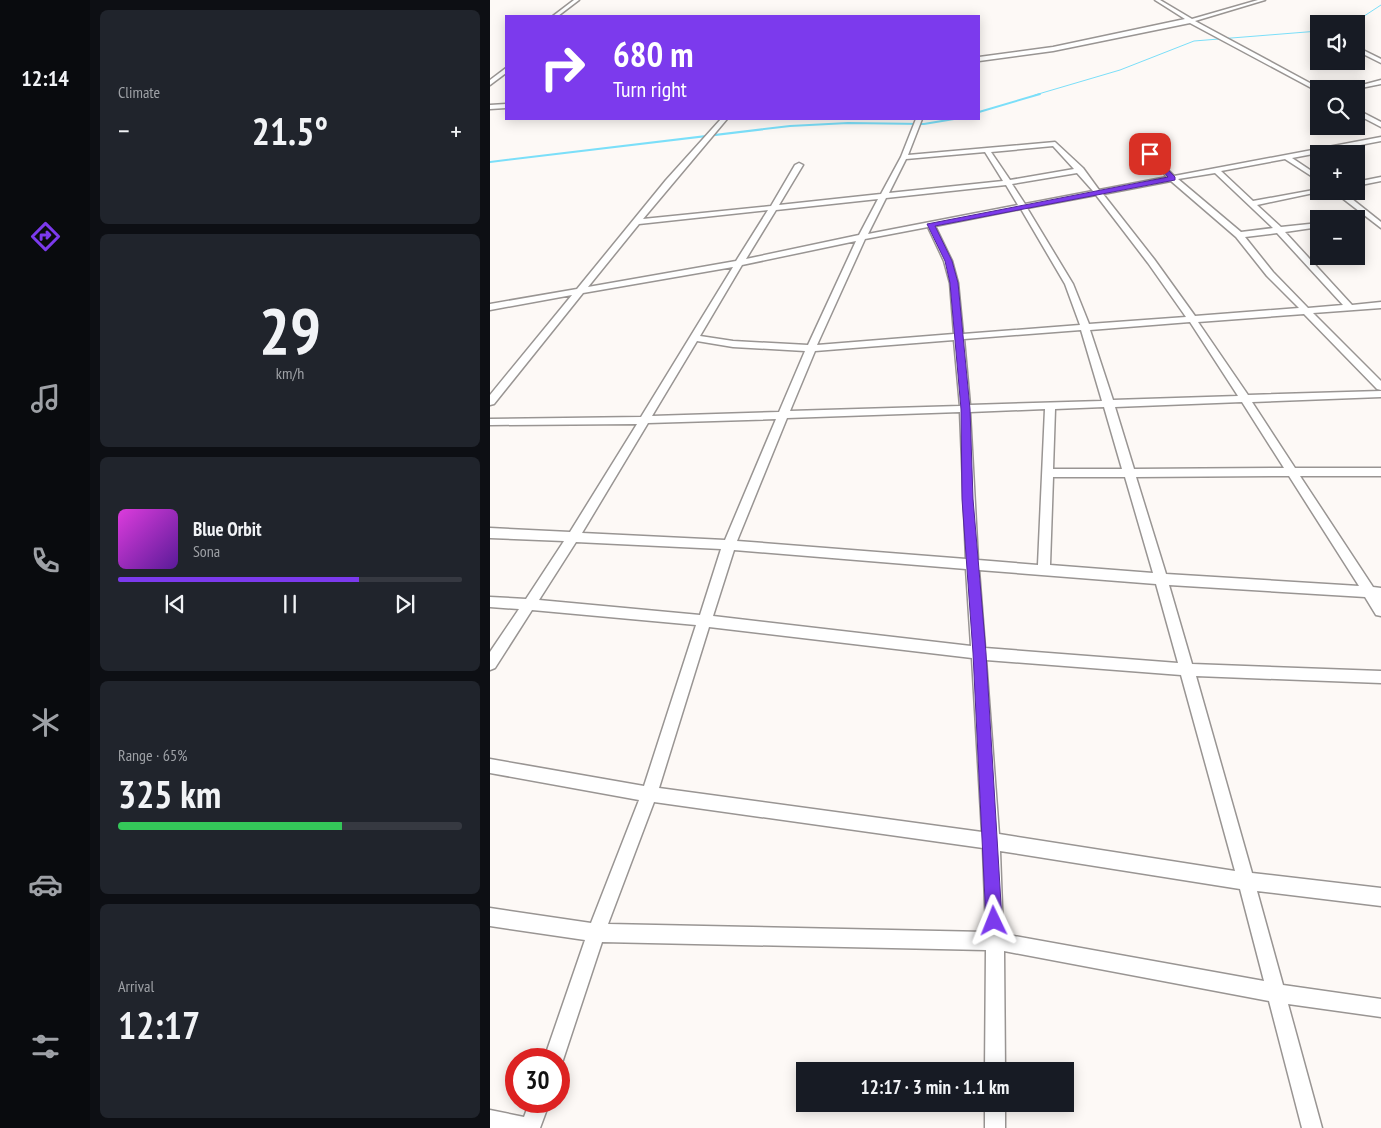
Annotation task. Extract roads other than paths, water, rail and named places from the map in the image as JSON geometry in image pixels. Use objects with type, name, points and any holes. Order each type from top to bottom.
[{"type":"street","points":[[556,15],[578,0]]},
{"type":"street","points":[[1157,0],[1310,85]]},
{"type":"street","points":[[980,59],[1053,49],[1184,21],[1192,21],[1263,0]]},
{"type":"street","points":[[1365,53],[1381,61]]},
{"type":"street","points":[[490,82],[505,71]]},
{"type":"street","points":[[1365,86],[1381,82]]},
{"type":"street","points":[[490,108],[505,106]]},
{"type":"street","points":[[1365,116],[1381,125]]},
{"type":"street","points":[[490,402],[636,222],[723,120]]},
{"type":"street","points":[[558,1048],[596,933],[649,794],[729,545],[811,348],[862,237],[904,157],[919,120]]},
{"type":"street","points":[[490,307],[741,263],[862,237],[1381,139]]},
{"type":"street","points":[[904,157],[1053,143],[1099,192],[1145,251],[1246,400],[1292,473],[1375,593],[1381,611]]},
{"type":"street","points":[[986,150],[1069,284],[1085,327],[1186,671],[1277,993],[1312,1128]]},
{"type":"street","points":[[1150,154],[1172,178],[1239,235],[1270,274],[1381,387]]},
{"type":"street","points":[[1286,157],[1310,173]]},
{"type":"street","points":[[490,664],[572,539],[799,165]]},
{"type":"street","points":[[636,222],[1006,183],[1080,170]]},
{"type":"street","points":[[1216,170],[1279,230],[1350,308]]},
{"type":"street","points":[[1365,182],[1381,179]]},
{"type":"street","points":[[1251,204],[1310,193]]},
{"type":"street","points":[[1348,200],[1381,226]]},
{"type":"street","points":[[1365,219],[1381,216]]},
{"type":"street","points":[[930,224],[948,261],[954,283],[965,409],[968,499],[980,653],[991,842],[995,1062]]},
{"type":"street","points":[[1239,235],[1310,226]]},
{"type":"street","points":[[695,338],[733,344],[811,348],[1381,305]]},
{"type":"street","points":[[490,422],[645,420],[1381,394]]},
{"type":"street","points":[[1044,570],[1050,406]]},
{"type":"street","points":[[1048,473],[1381,472]]},
{"type":"street","points":[[490,533],[572,539],[729,545],[1159,579],[1375,593]]},
{"type":"street","points":[[490,602],[530,604],[705,622],[980,653],[1186,671],[1381,677]]},
{"type":"street","points":[[490,766],[649,794],[991,842],[1245,881],[1381,897]]},
{"type":"street","points":[[490,916],[596,933],[994,941],[1277,993],[1381,1008]]},
{"type":"street","points":[[995,1112],[995,1128]]},
{"type":"street","points":[[530,1128],[536,1113]]},
{"type":"street","points":[[490,1120],[526,1128]]},
{"type":"waterway","points":[[1365,15],[1381,5]]},
{"type":"waterway","points":[[1035,95],[1120,70],[1194,41],[1310,32]]},
{"type":"waterway","points":[[980,112],[1040,94]]},
{"type":"waterway","points":[[490,162],[790,126],[848,123],[924,124],[948,120]]}]
